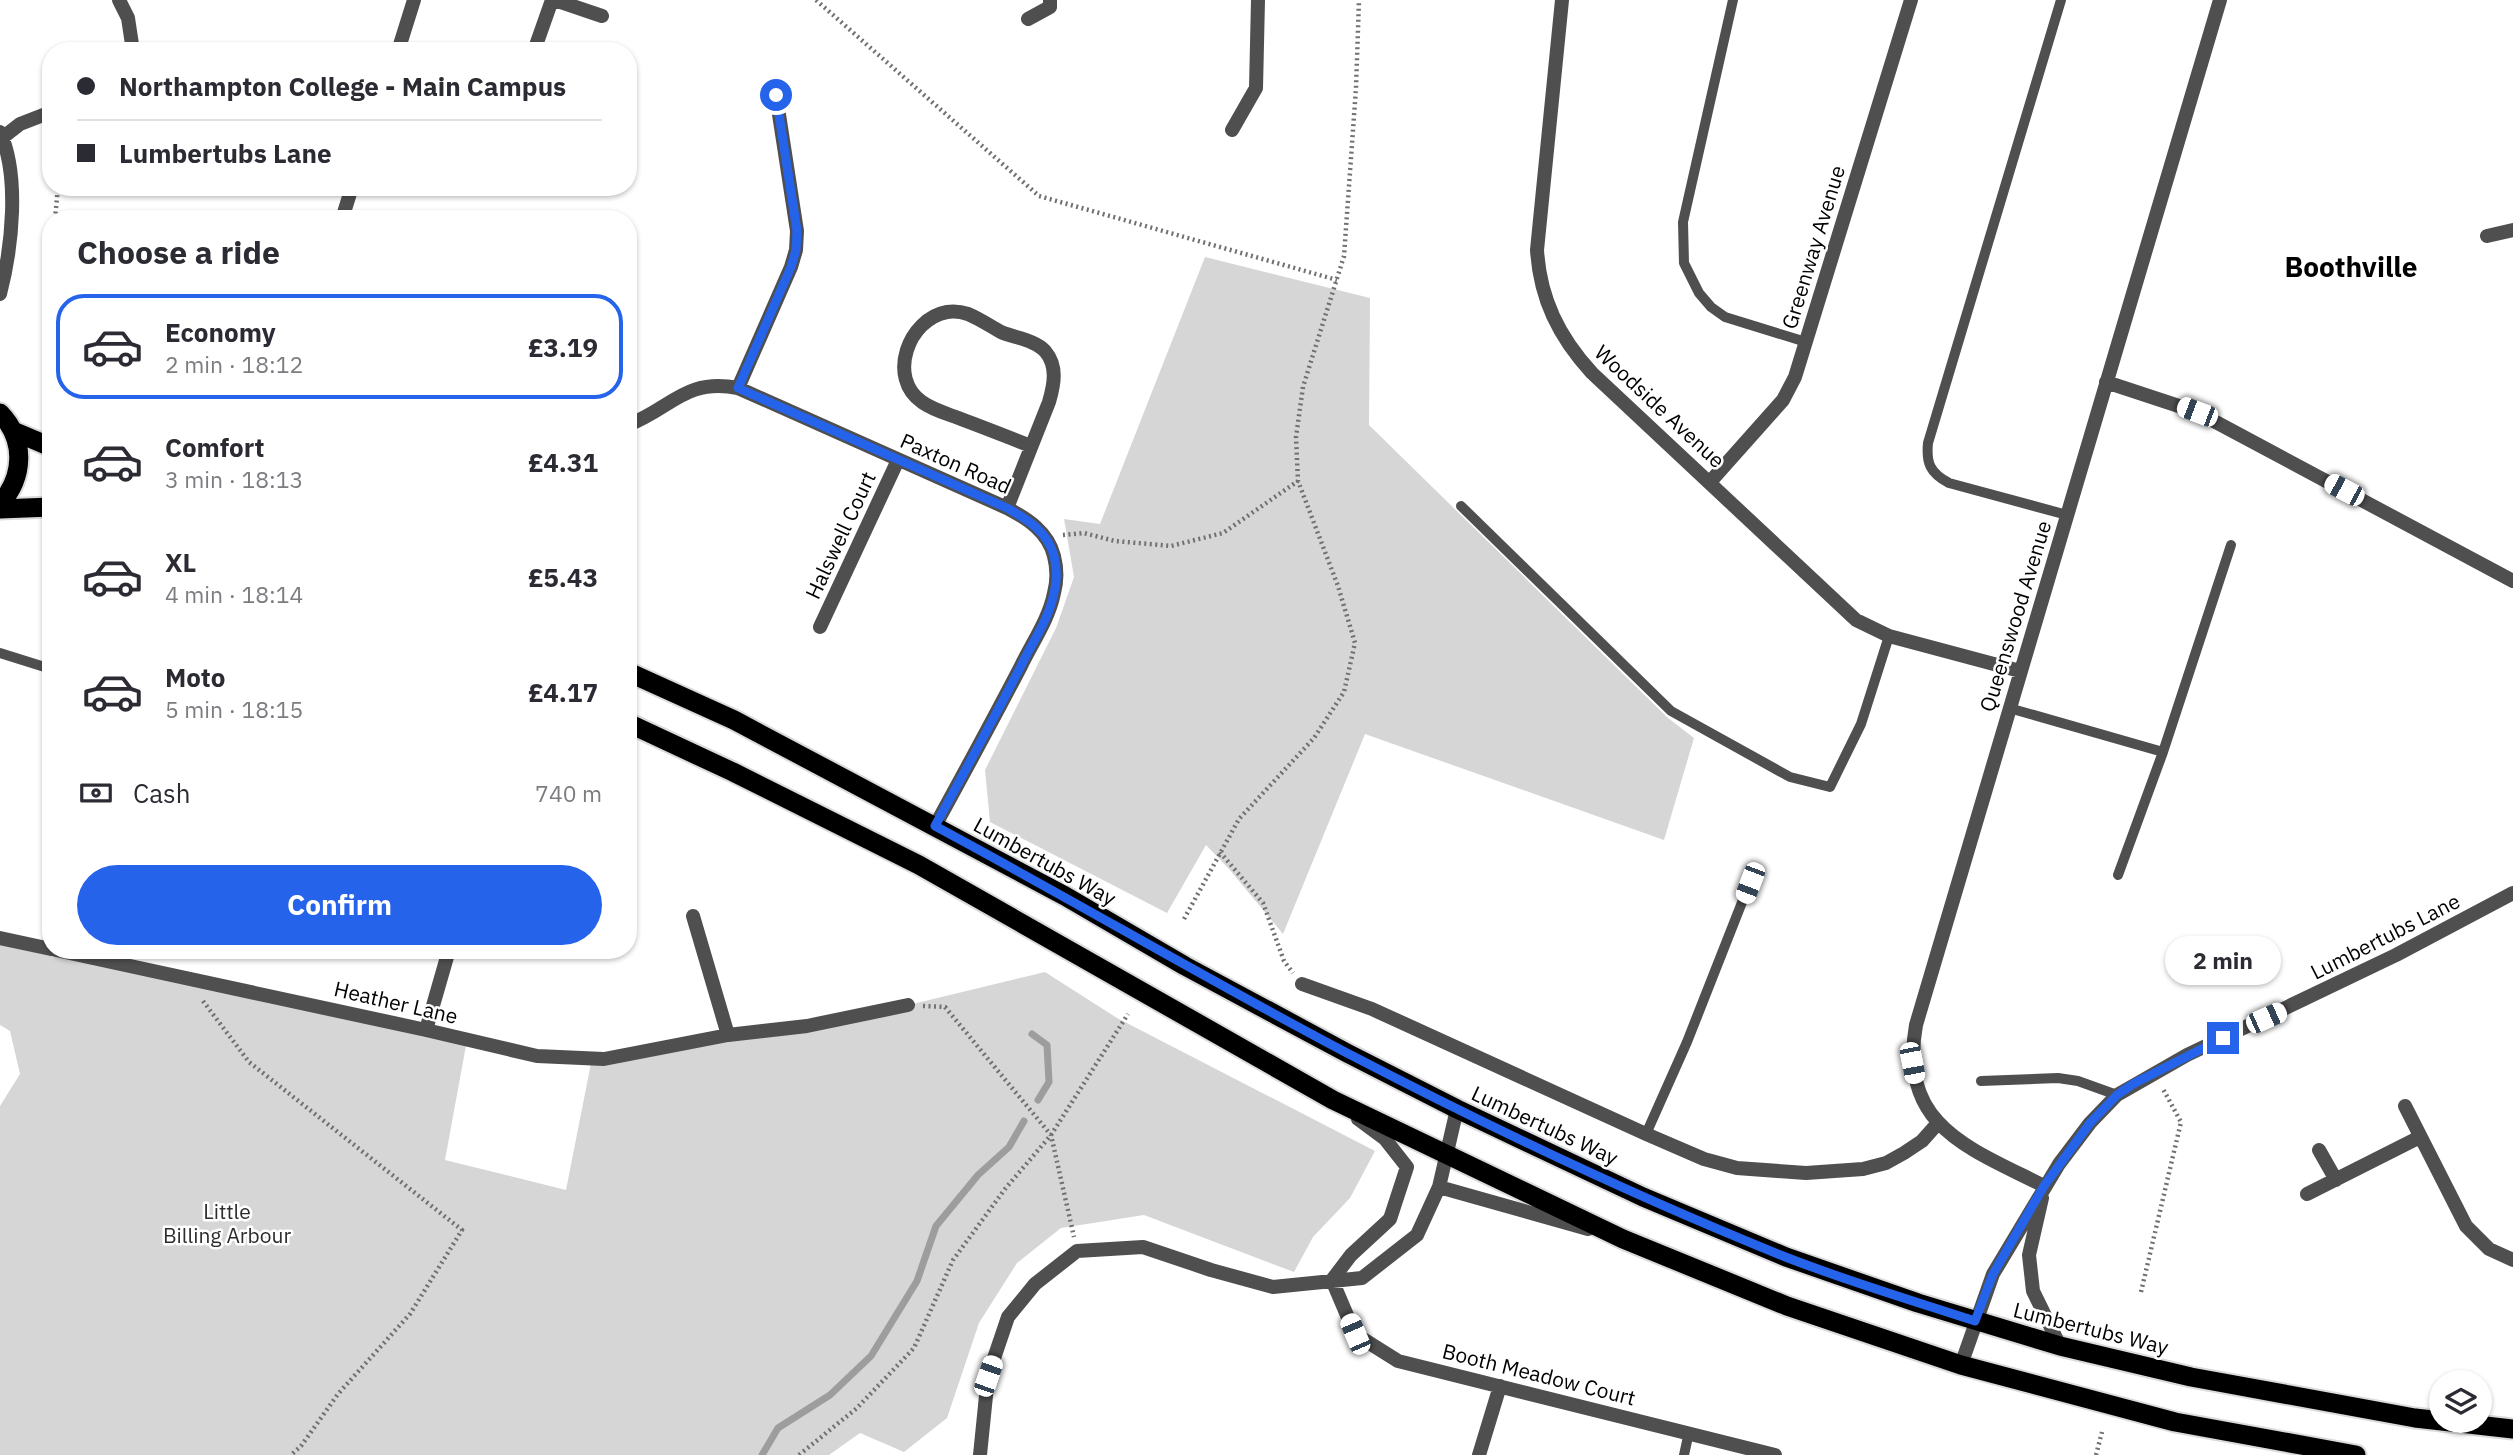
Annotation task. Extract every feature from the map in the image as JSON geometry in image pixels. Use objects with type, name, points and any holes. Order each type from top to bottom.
[{"type":"highway","points":[[0,414],[13,431],[19,451],[18,473],[10,493],[0,506]]},
{"type":"highway","points":[[13,431],[42,443]]},
{"type":"highway","points":[[0,506],[42,507]]},
{"type":"highway","name":"Lumbertubs Way","points":[[637,676],[733,720],[935,826],[1065,896],[1208,979],[1457,1109],[1643,1197],[1774,1252],[1975,1321],[2060,1346],[2191,1377],[2415,1418],[2513,1429]]},
{"type":"highway","points":[[637,727],[919,865],[1333,1100],[1623,1239],[1787,1306],[1961,1365],[2175,1422],[2356,1455]]},
{"type":"street","points":[[401,42],[414,0]]},
{"type":"street","points":[[537,42],[553,0],[603,16]]},
{"type":"street","points":[[1028,19],[1050,7],[1050,0]]},
{"type":"street","points":[[1232,130],[1256,88],[1258,0]]},
{"type":"street","name":"Woodside Avenue","points":[[1562,0],[1537,250],[1542,291],[1555,324],[1578,358],[1841,607],[1863,624],[1889,636],[2020,671]]},
{"type":"street","name":"Greenway Avenue","points":[[1710,482],[1783,400],[1795,377],[1910,0]]},
{"type":"street","name":"Queenswood Avenue","points":[[2044,1186],[1965,1146],[1938,1123],[1922,1100],[1915,1081],[1912,1045],[2020,671],[2220,0]]},
{"type":"street","points":[[126,2],[131,42]]},
{"type":"street","points":[[738,388],[796,250],[797,231],[776,95]]},
{"type":"street","points":[[0,294],[10,236],[11,206],[10,176],[1,135],[42,115]]},
{"type":"street","points":[[2487,236],[2513,230]]},
{"type":"street","points":[[1007,508],[1031,446],[1053,389],[1052,362],[1039,346],[957,311],[935,316],[925,322],[912,341],[903,364],[906,387],[915,397],[938,410],[1031,446]]},
{"type":"street","points":[[2106,382],[2197,412],[2513,581]]},
{"type":"street","name":"Paxton Road","points":[[637,421],[690,390],[720,384],[738,388],[1007,508],[1025,518],[1045,536]]},
{"type":"street","name":"Halswell Court","points":[[820,627],[898,460]]},
{"type":"street","points":[[935,826],[992,722],[1054,594],[1055,557],[1045,536]]},
{"type":"street","name":"Lumbertubs Lane","points":[[1961,1365],[1993,1274],[2044,1186],[2090,1123],[2117,1095],[2154,1072],[2396,955],[2513,893]]},
{"type":"street","points":[[693,916],[728,1035]]},
{"type":"street","name":"Heather Lane","points":[[0,938],[42,948]]},
{"type":"street","name":"Heather Lane","points":[[96,959],[537,1056],[604,1059],[728,1035],[807,1026],[908,1005]]},
{"type":"street","points":[[426,1030],[446,959]]},
{"type":"street","name":"Lumbertubs Way","points":[[1302,984],[1372,1009],[1646,1135],[1704,1159],[1737,1168],[1806,1173],[1863,1169],[1886,1163],[1922,1141],[1938,1123]]},
{"type":"street","points":[[1332,1280],[1351,1255],[1390,1219],[1407,1167],[1385,1139],[1333,1100]]},
{"type":"street","points":[[2405,1106],[2466,1226],[2489,1249],[2513,1260]]},
{"type":"street","points":[[980,1455],[988,1376],[1008,1317],[1035,1284],[1077,1251],[1143,1247],[1273,1287],[1362,1278],[1417,1236],[1439,1187],[1457,1109]]},
{"type":"street","points":[[2307,1194],[2420,1137]]},
{"type":"street","points":[[2319,1150],[2336,1180]]},
{"type":"street","points":[[2044,1186],[2029,1255],[2033,1291],[2060,1346]]},
{"type":"street","points":[[1439,1187],[1623,1239]]},
{"type":"street","name":"Booth Meadow Court","points":[[1332,1280],[1355,1334],[1398,1361],[1775,1455]]},
{"type":"street","points":[[1479,1455],[1500,1386]]},
{"type":"lane","points":[[1734,0],[1683,222],[1684,263],[1699,293],[1711,307],[1725,317],[1806,342]]},
{"type":"lane","points":[[2061,0],[1928,443],[1927,458],[1937,477],[1949,483],[2067,516]]},
{"type":"lane","points":[[1461,506],[1671,711],[1790,777],[1830,787],[1861,724],[1889,636]]},
{"type":"lane","points":[[2118,875],[2163,752],[2231,545]]},
{"type":"lane","points":[[0,653],[42,666]]},
{"type":"lane","points":[[2010,708],[2163,752]]},
{"type":"lane","points":[[1646,1135],[1687,1042],[1750,883]]},
{"type":"lane","points":[[1981,1081],[2058,1078],[2078,1081],[2117,1095]]},
{"type":"lane","points":[[1684,1455],[1689,1432]]},
{"type":"path","points":[[816,0],[1038,197],[1337,280]]},
{"type":"path","points":[[1184,919],[1239,819],[1314,738],[1344,692],[1355,643],[1338,586],[1298,481],[1296,437],[1303,387],[1344,256],[1356,88],[1359,0]]},
{"type":"path","points":[[1045,536],[1084,533],[1115,541],[1171,546],[1223,533],[1298,481]]},
{"type":"path","points":[[1220,852],[1263,903],[1284,961],[1302,984]]},
{"type":"path","points":[[186,978],[248,1062],[462,1230],[410,1314],[338,1394],[301,1446],[291,1455]]},
{"type":"path","points":[[908,1005],[945,1007],[1051,1135],[1077,1251]]},
{"type":"path","points":[[799,1455],[857,1408],[914,1348],[953,1260],[1005,1189],[1051,1135],[1128,1014]]},
{"type":"path","points":[[2141,1292],[2181,1122],[2154,1072]]},
{"type":"path","points":[[2096,1455],[2102,1432]]},
{"type":"green space","points":[[1205,257],[1370,298],[1369,425],[1668,718],[1694,738],[1664,840],[1365,734],[1283,934],[1206,845],[1167,913],[990,822],[985,770],[1056,628],[1074,577],[1064,519],[1100,524]]},
{"type":"green space","name":"Little Billing Arbour","points":[[0,940],[42,949],[42,959],[89,959],[467,1040],[445,1160],[566,1190],[592,1058],[838,1022],[1045,972],[1117,1018],[1375,1151],[1350,1198],[1313,1237],[1294,1272],[1144,1215],[1061,1228],[1017,1263],[979,1323],[947,1418],[904,1452],[860,1433],[829,1455],[0,1455],[0,1106],[20,1074],[10,1031],[0,1025]]},
{"type":"waterway","points":[[1032,1034],[1047,1045],[1049,1082],[1038,1100]]},
{"type":"waterway","points":[[762,1455],[778,1428],[830,1395],[871,1356],[917,1281],[936,1226],[978,1175],[1009,1147],[1024,1121]]},
{"type":"district","name":"Boothville","points":[[2351,266]]},
{"type":"route","points":[[776,95],[797,231],[796,250],[738,388],[1007,508],[1025,518],[1045,536],[1055,557],[1054,594],[1046,615],[935,826],[1324,1041],[1480,1120],[1643,1197],[1786,1257],[1975,1321],[1993,1274],[2044,1186],[2090,1123],[2117,1095],[2133,1084],[2223,1038]]}]
